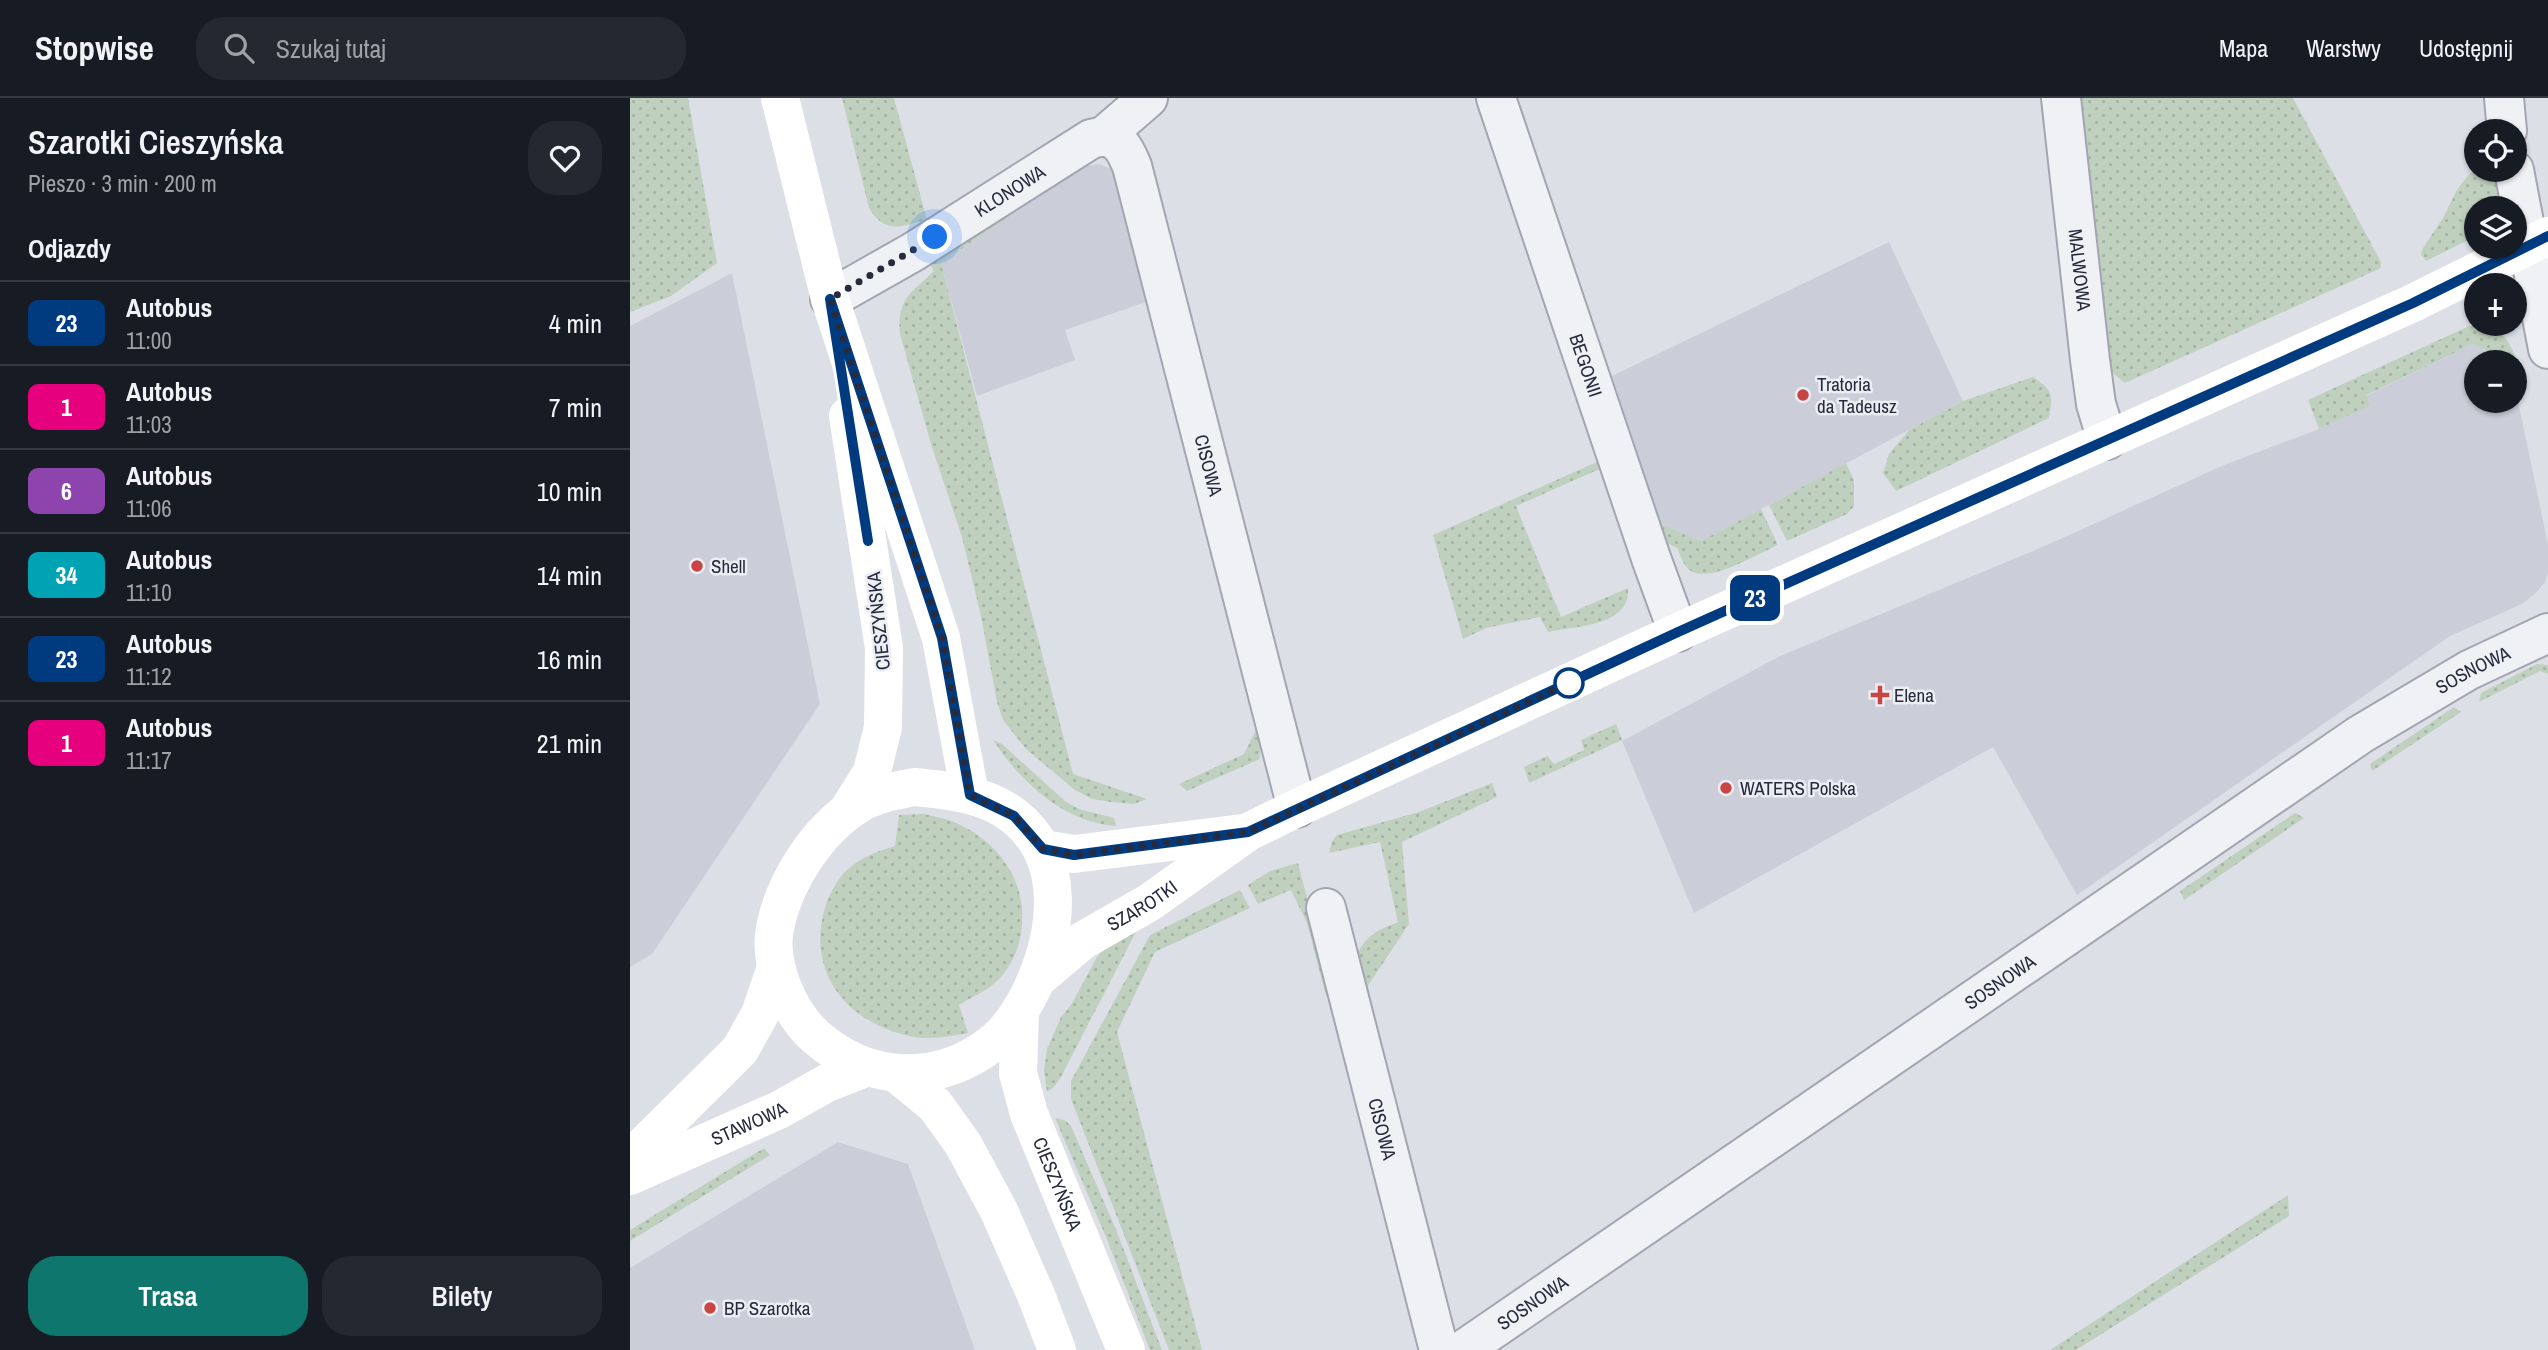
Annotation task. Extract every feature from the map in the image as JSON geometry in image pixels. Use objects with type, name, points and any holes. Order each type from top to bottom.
[{"type":"main road","name":"CIESZYŃSKA","points":[[780,98],[830,299],[942,638],[970,795]]},
{"type":"main road","name":"SZAROTKI","points":[[1028,997],[1082,941],[1150,902],[1248,832],[1678,632],[2413,303],[2538,241]]},
{"type":"main road","name":"CIESZYŃSKA","points":[[830,299],[884,648],[883,727],[872,772],[847,812]]},
{"type":"main road","points":[[1028,997],[1051,937],[1053,915],[1050,871],[1043,849],[1014,816],[970,795],[914,788],[861,803],[847,812],[810,848],[788,888],[774,929],[776,967],[788,1000],[807,1029],[831,1049],[881,1071],[935,1105],[963,1144],[999,1211],[1057,1350]]},
{"type":"main road","name":"SZAROTKI","points":[[1043,849],[1074,855],[1248,832]]},
{"type":"main road","points":[[630,1159],[740,1050],[760,1014],[776,967]]},
{"type":"main road","name":"CIESZYŃSKA","points":[[1028,997],[1018,1073],[1029,1114],[1125,1350]]},
{"type":"main road","name":"STAWOWA","points":[[630,1175],[779,1110],[827,1083],[881,1071],[931,1072],[966,1061],[996,1040],[1028,997]]},
{"type":"street","name":"KLONOWA","points":[[830,299],[913,252],[1091,139],[1104,136],[1147,98]]},
{"type":"street","name":"BEGONII","points":[[1496,98],[1678,632]]},
{"type":"street","name":"MALWOWA","points":[[2061,98],[2090,360],[2096,404],[2107,440]]},
{"type":"street","points":[[2504,98],[2506,119]]},
{"type":"street","name":"CISOWA","points":[[1104,136],[1124,145],[1132,166],[1297,808]]},
{"type":"street","points":[[2518,182],[2538,241],[2548,349]]},
{"type":"street","name":"SOSNOWA","points":[[1463,1350],[2361,734],[2469,670],[2548,633]]},
{"type":"street","name":"CISOWA","points":[[1326,908],[1439,1350]]},
{"type":"shaded area","points":[[1099,164],[1116,171],[1149,301],[1065,330],[1075,360],[977,396],[941,263],[1081,167]]},
{"type":"shaded area","points":[[1889,242],[1963,401],[1701,541],[1661,524],[1612,376]]},
{"type":"shaded area","points":[[732,273],[820,704],[652,954],[630,967],[630,326]]},
{"type":"shaded area","points":[[2473,344],[2485,350],[2464,350],[2464,413],[2520,413],[2548,544],[2548,573],[2536,593],[2522,604],[2450,636],[2077,895],[1993,747],[1694,913],[1622,741],[1780,656],[2047,545],[2224,465],[2319,429],[2369,406],[2365,396]]},
{"type":"shaded area","points":[[838,1142],[908,1164],[975,1350],[630,1350],[630,1268]]},
{"type":"green space","points":[[630,98],[688,98],[717,263],[671,296],[630,312]]},
{"type":"green space","points":[[842,98],[894,98],[927,220],[895,226],[875,217],[869,208]]},
{"type":"green space","points":[[2076,98],[2293,98],[2381,262],[2381,268],[2125,383],[2110,371]]},
{"type":"green space","points":[[2464,181],[2496,182],[2498,194],[2464,196],[2464,242],[2426,261],[2421,254],[2423,248]]},
{"type":"green space","points":[[1005,211],[1010,216],[941,263],[1073,774],[1147,799],[1134,804],[1092,799],[1075,790],[1026,749],[1003,720],[962,537],[931,444],[900,334],[903,305],[912,292],[934,271],[928,260]]},
{"type":"green space","points":[[2464,328],[2464,336],[2503,336],[2512,350],[2485,350],[2473,344],[2366,395],[2370,406],[2319,429],[2308,400]]},
{"type":"green space","points":[[2033,377],[2050,394],[2049,418],[1896,491],[1883,473],[1889,454],[1909,430],[1963,401]]},
{"type":"green space","points":[[1599,461],[1602,468],[1516,506],[1561,617],[1628,588],[1627,601],[1621,610],[1600,622],[1548,632],[1540,617],[1486,628],[1463,639],[1433,535]]},
{"type":"green space","points":[[1846,463],[1854,480],[1854,506],[1847,514],[1787,541],[1769,505]]},
{"type":"green space","points":[[1761,509],[1778,545],[1722,570],[1700,574],[1691,571],[1684,564],[1677,548],[1659,539],[1661,524],[1701,541]]},
{"type":"green space","points":[[2537,664],[2548,665],[2548,674],[2540,671],[2479,702],[2481,693]]},
{"type":"green space","points":[[2454,707],[2461,712],[2372,771],[2370,764]]},
{"type":"green space","points":[[1616,724],[1622,740],[1529,783],[1524,767],[1547,756],[1554,764],[1584,750],[1581,740]]},
{"type":"green space","points":[[1257,728],[1261,738],[1260,759],[1187,791],[1179,784],[1244,754]]},
{"type":"green space","points":[[993,740],[1002,744],[1066,802],[1079,809],[1114,818],[1116,826],[1078,817],[1045,797],[1017,771]]},
{"type":"green space","points":[[1492,783],[1497,797],[1402,842],[1409,924],[1365,990],[1356,956],[1373,934],[1398,922],[1380,842],[1329,853],[1332,841],[1337,835],[1419,812]]},
{"type":"green space","points":[[2295,813],[2304,818],[2184,900],[2180,891]]},
{"type":"green space","points":[[924,814],[952,821],[970,830],[996,851],[1013,877],[1022,907],[1020,939],[1009,966],[991,986],[959,1005],[968,1033],[929,1038],[913,1037],[884,1028],[849,1005],[836,990],[827,973],[821,954],[820,933],[828,900],[843,874],[864,858],[895,846],[899,815]]},
{"type":"green space","points":[[1298,863],[1332,994],[1326,996],[1307,923],[1291,890],[1258,904],[1248,885],[1270,871]]},
{"type":"green space","points":[[1240,890],[1250,908],[1155,952],[1117,1032],[1202,1350],[1169,1350],[1071,1099],[1071,1081],[1150,935]]},
{"type":"green space","points":[[1140,924],[1061,1077],[1047,1092],[1044,1070],[1047,1049],[1061,1017],[1071,1005],[1097,957],[1111,941]]},
{"type":"green space","points":[[1055,1118],[1065,1120],[1071,1126],[1117,1232],[1162,1350],[1150,1350],[1106,1237]]},
{"type":"green space","points":[[764,1148],[770,1155],[630,1241],[630,1230]]},
{"type":"green space","points":[[2288,1195],[2289,1216],[2076,1350],[2050,1350]]},
{"type":"bus line","name":"23","points":[[868,541],[830,299],[942,638],[970,795],[1014,816],[1043,849],[1074,855],[1248,832],[1678,632],[2413,303],[2548,236]]},
{"type":"place","name":"Tratoria da Tadeusz","points":[[1803,395]]},
{"type":"place","name":"Shell","points":[[697,566]]},
{"type":"place","name":"Elena","points":[[1880,695]]},
{"type":"place","name":"WATERS Polska","points":[[1726,788]]},
{"type":"place","name":"BP Szarotka","points":[[710,1308]]},
{"type":"route","points":[[935,237],[830,299],[942,638],[970,795],[1014,816],[1043,849],[1074,855],[1248,832],[1569,683]]}]
